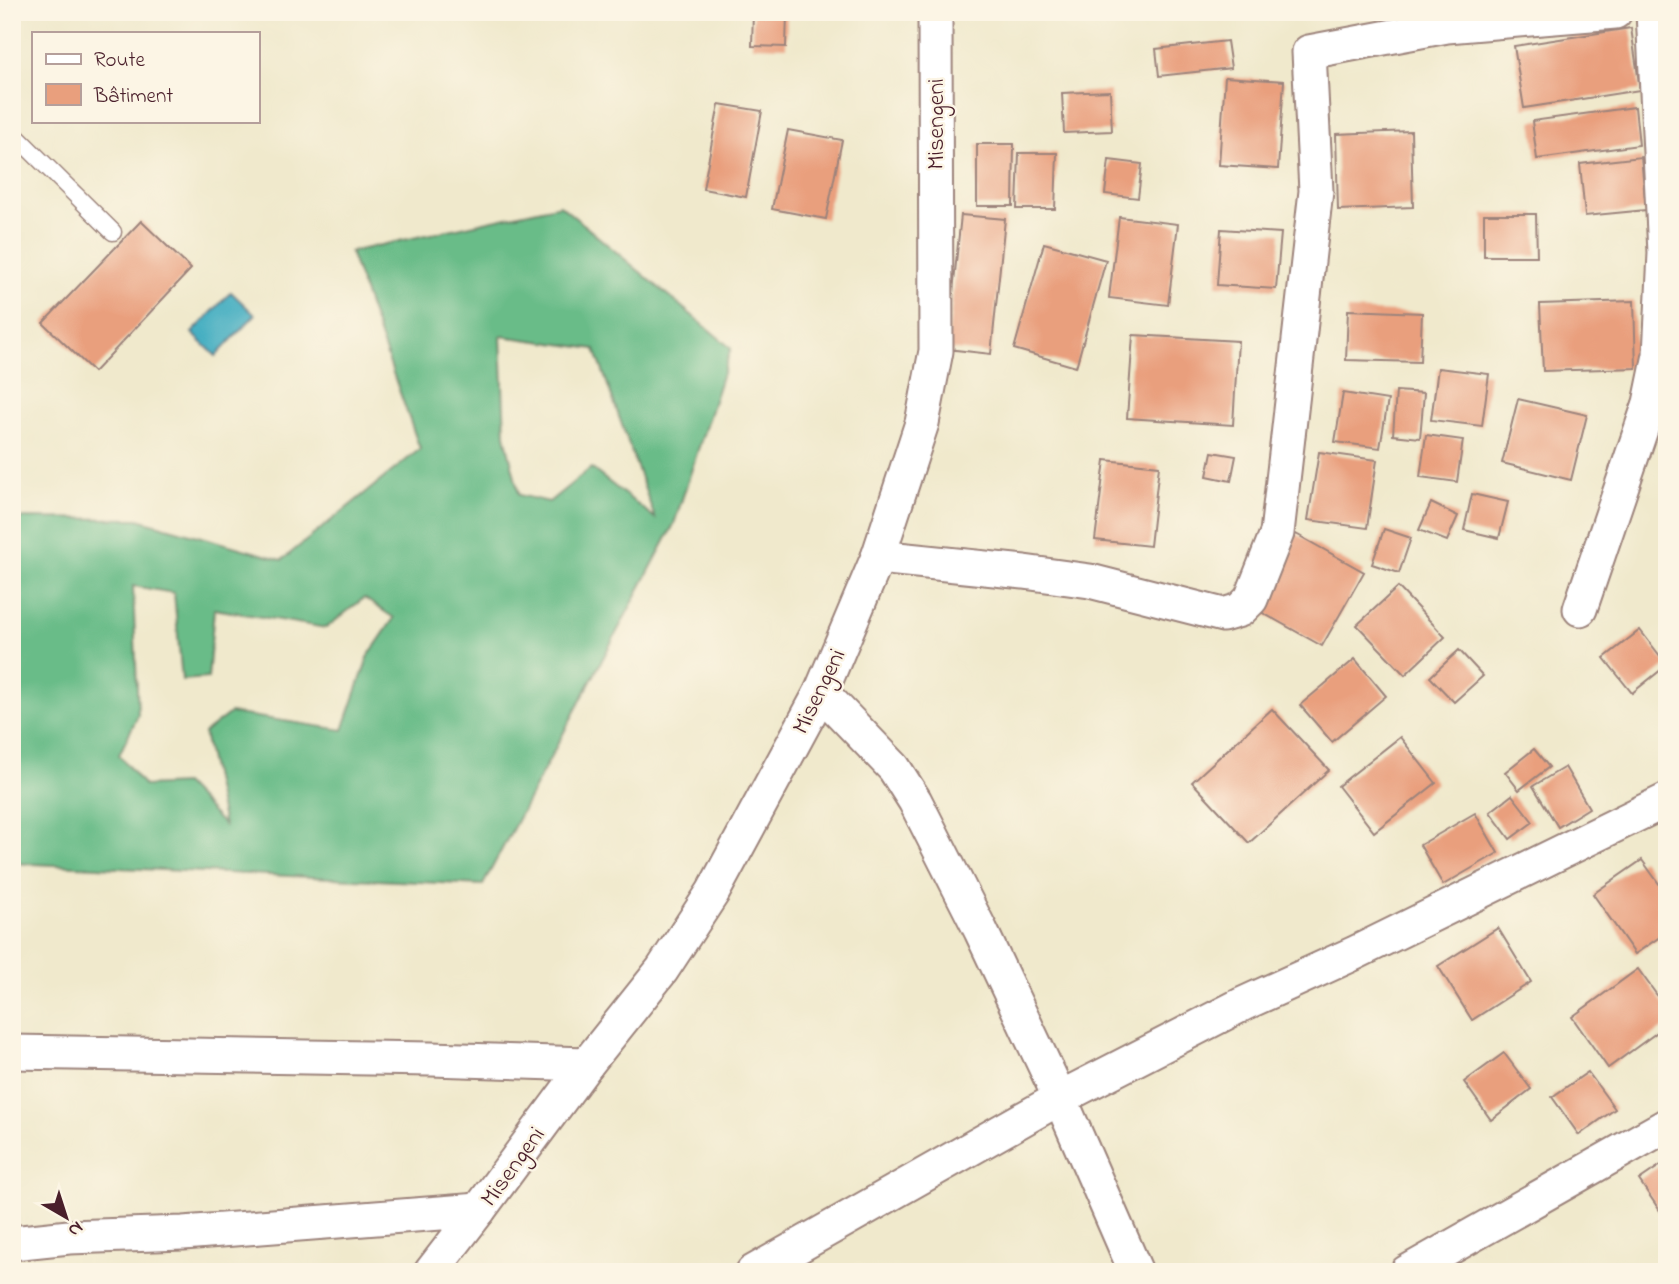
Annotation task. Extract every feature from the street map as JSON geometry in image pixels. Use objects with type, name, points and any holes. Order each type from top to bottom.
[{"type":"street","name":"Misengeni","points":[[431,1272],[587,1064],[662,970],[713,892],[821,692],[878,556],[922,423],[936,352],[935,12]]},
{"type":"street","points":[[878,556],[1090,581],[1223,615],[1240,610],[1251,599],[1277,533],[1316,191],[1309,52],[1387,26],[1446,19],[1615,12]]},
{"type":"street","points":[[1580,609],[1650,403],[1660,355],[1665,253],[1653,12]]},
{"type":"street","points":[[821,692],[894,768],[915,801],[981,931],[1060,1098],[1136,1272]]},
{"type":"street","points":[[753,1272],[1060,1098],[1244,1004],[1355,953],[1667,800]]},
{"type":"street","points":[[12,1052],[587,1064]]},
{"type":"street","points":[[1407,1272],[1667,1125]]},
{"type":"street","points":[[12,1243],[479,1210]]},
{"type":"lane","points":[[12,132],[113,232]]},
{"type":"green space","points":[[560,205],[731,348],[674,524],[483,885],[12,863],[12,518],[138,519],[282,560],[420,449],[350,252]],"holes":[[[501,336],[595,349],[655,518],[591,468],[549,502],[519,495],[505,435]],[[133,586],[174,593],[182,680],[208,678],[214,609],[326,628],[364,598],[394,618],[369,655],[343,730],[230,713],[204,733],[224,825],[184,784],[144,786],[119,755],[138,715]]]},
{"type":"water","points":[[231,292],[255,315],[216,356],[192,333]]},
{"type":"building","points":[[753,12],[787,12],[786,47],[752,46]]},
{"type":"building","points":[[1631,28],[1640,90],[1524,108],[1514,46]]},
{"type":"building","points":[[1227,41],[1231,68],[1159,76],[1156,49]]},
{"type":"building","points":[[1225,77],[1284,81],[1278,169],[1219,165]]},
{"type":"building","points":[[1110,91],[1112,131],[1064,133],[1062,93]]},
{"type":"building","points":[[719,104],[762,111],[746,197],[703,189]]},
{"type":"building","points":[[1635,107],[1639,145],[1537,159],[1532,121]]},
{"type":"building","points":[[788,130],[842,140],[826,219],[772,209]]},
{"type":"building","points":[[1411,131],[1413,207],[1338,210],[1336,134]]},
{"type":"building","points":[[977,144],[1014,144],[1013,206],[977,206]]},
{"type":"building","points":[[1019,153],[1057,153],[1055,209],[1017,209]]},
{"type":"building","points":[[1641,157],[1646,210],[1585,216],[1580,164]]},
{"type":"building","points":[[1109,160],[1142,164],[1138,198],[1105,194]]},
{"type":"building","points":[[1484,214],[1536,214],[1537,256],[1484,256]]},
{"type":"building","points":[[961,215],[1005,219],[991,354],[947,349]]},
{"type":"building","points":[[1119,217],[1178,224],[1168,305],[1109,298]]},
{"type":"building","points":[[141,221],[191,269],[94,372],[43,323]]},
{"type":"building","points":[[1221,229],[1281,233],[1276,289],[1217,285]]},
{"type":"building","points":[[1044,243],[1106,260],[1076,367],[1014,349]]},
{"type":"building","points":[[1634,301],[1636,368],[1543,371],[1540,304]]},
{"type":"building","points":[[1348,310],[1422,313],[1420,362],[1346,360]]},
{"type":"building","points":[[1133,335],[1238,341],[1233,425],[1127,418]]},
{"type":"building","points":[[1438,368],[1489,374],[1482,426],[1431,420]]},
{"type":"building","points":[[1396,391],[1424,393],[1420,438],[1393,435]]},
{"type":"building","points":[[1343,393],[1388,400],[1380,448],[1335,442]]},
{"type":"building","points":[[1518,399],[1587,415],[1571,480],[1502,463]]},
{"type":"building","points":[[1426,435],[1463,440],[1457,482],[1420,477]]},
{"type":"building","points":[[1212,452],[1236,456],[1231,481],[1207,476]]},
{"type":"building","points":[[1319,452],[1377,460],[1367,528],[1308,520]]},
{"type":"building","points":[[1105,460],[1159,466],[1150,546],[1095,540]]},
{"type":"building","points":[[1472,494],[1508,502],[1499,538],[1464,530]]},
{"type":"building","points":[[1431,503],[1458,516],[1447,541],[1419,530]]},
{"type":"building","points":[[1384,529],[1411,538],[1399,573],[1372,564]]},
{"type":"building","points":[[1296,534],[1364,572],[1322,646],[1254,608]]},
{"type":"building","points":[[1398,587],[1445,637],[1405,675],[1357,625]]},
{"type":"building","points":[[1640,630],[1667,665],[1632,693],[1604,658]]},
{"type":"building","points":[[1459,650],[1483,676],[1454,702],[1430,677]]},
{"type":"building","points":[[1355,659],[1386,696],[1332,742],[1300,705]]},
{"type":"building","points":[[1272,709],[1329,770],[1249,843],[1192,782]]},
{"type":"building","points":[[1400,737],[1436,783],[1374,832],[1338,786]]},
{"type":"building","points":[[1534,749],[1549,767],[1519,790],[1505,772]]},
{"type":"building","points":[[1565,767],[1589,808],[1558,827],[1533,786]]},
{"type":"building","points":[[1512,795],[1533,822],[1510,839],[1490,812]]},
{"type":"building","points":[[1475,813],[1498,853],[1443,885],[1420,845]]},
{"type":"building","points":[[1642,860],[1667,895],[1667,932],[1635,954],[1593,894]]},
{"type":"building","points":[[1498,928],[1531,982],[1472,1020],[1438,966]]},
{"type":"building","points":[[1638,969],[1667,1009],[1667,1025],[1608,1068],[1572,1017]]},
{"type":"building","points":[[1504,1053],[1531,1089],[1491,1120],[1464,1082]]},
{"type":"building","points":[[1588,1072],[1615,1109],[1579,1135],[1552,1097]]},
{"type":"building","points":[[1667,1161],[1667,1221],[1639,1180]]}]
